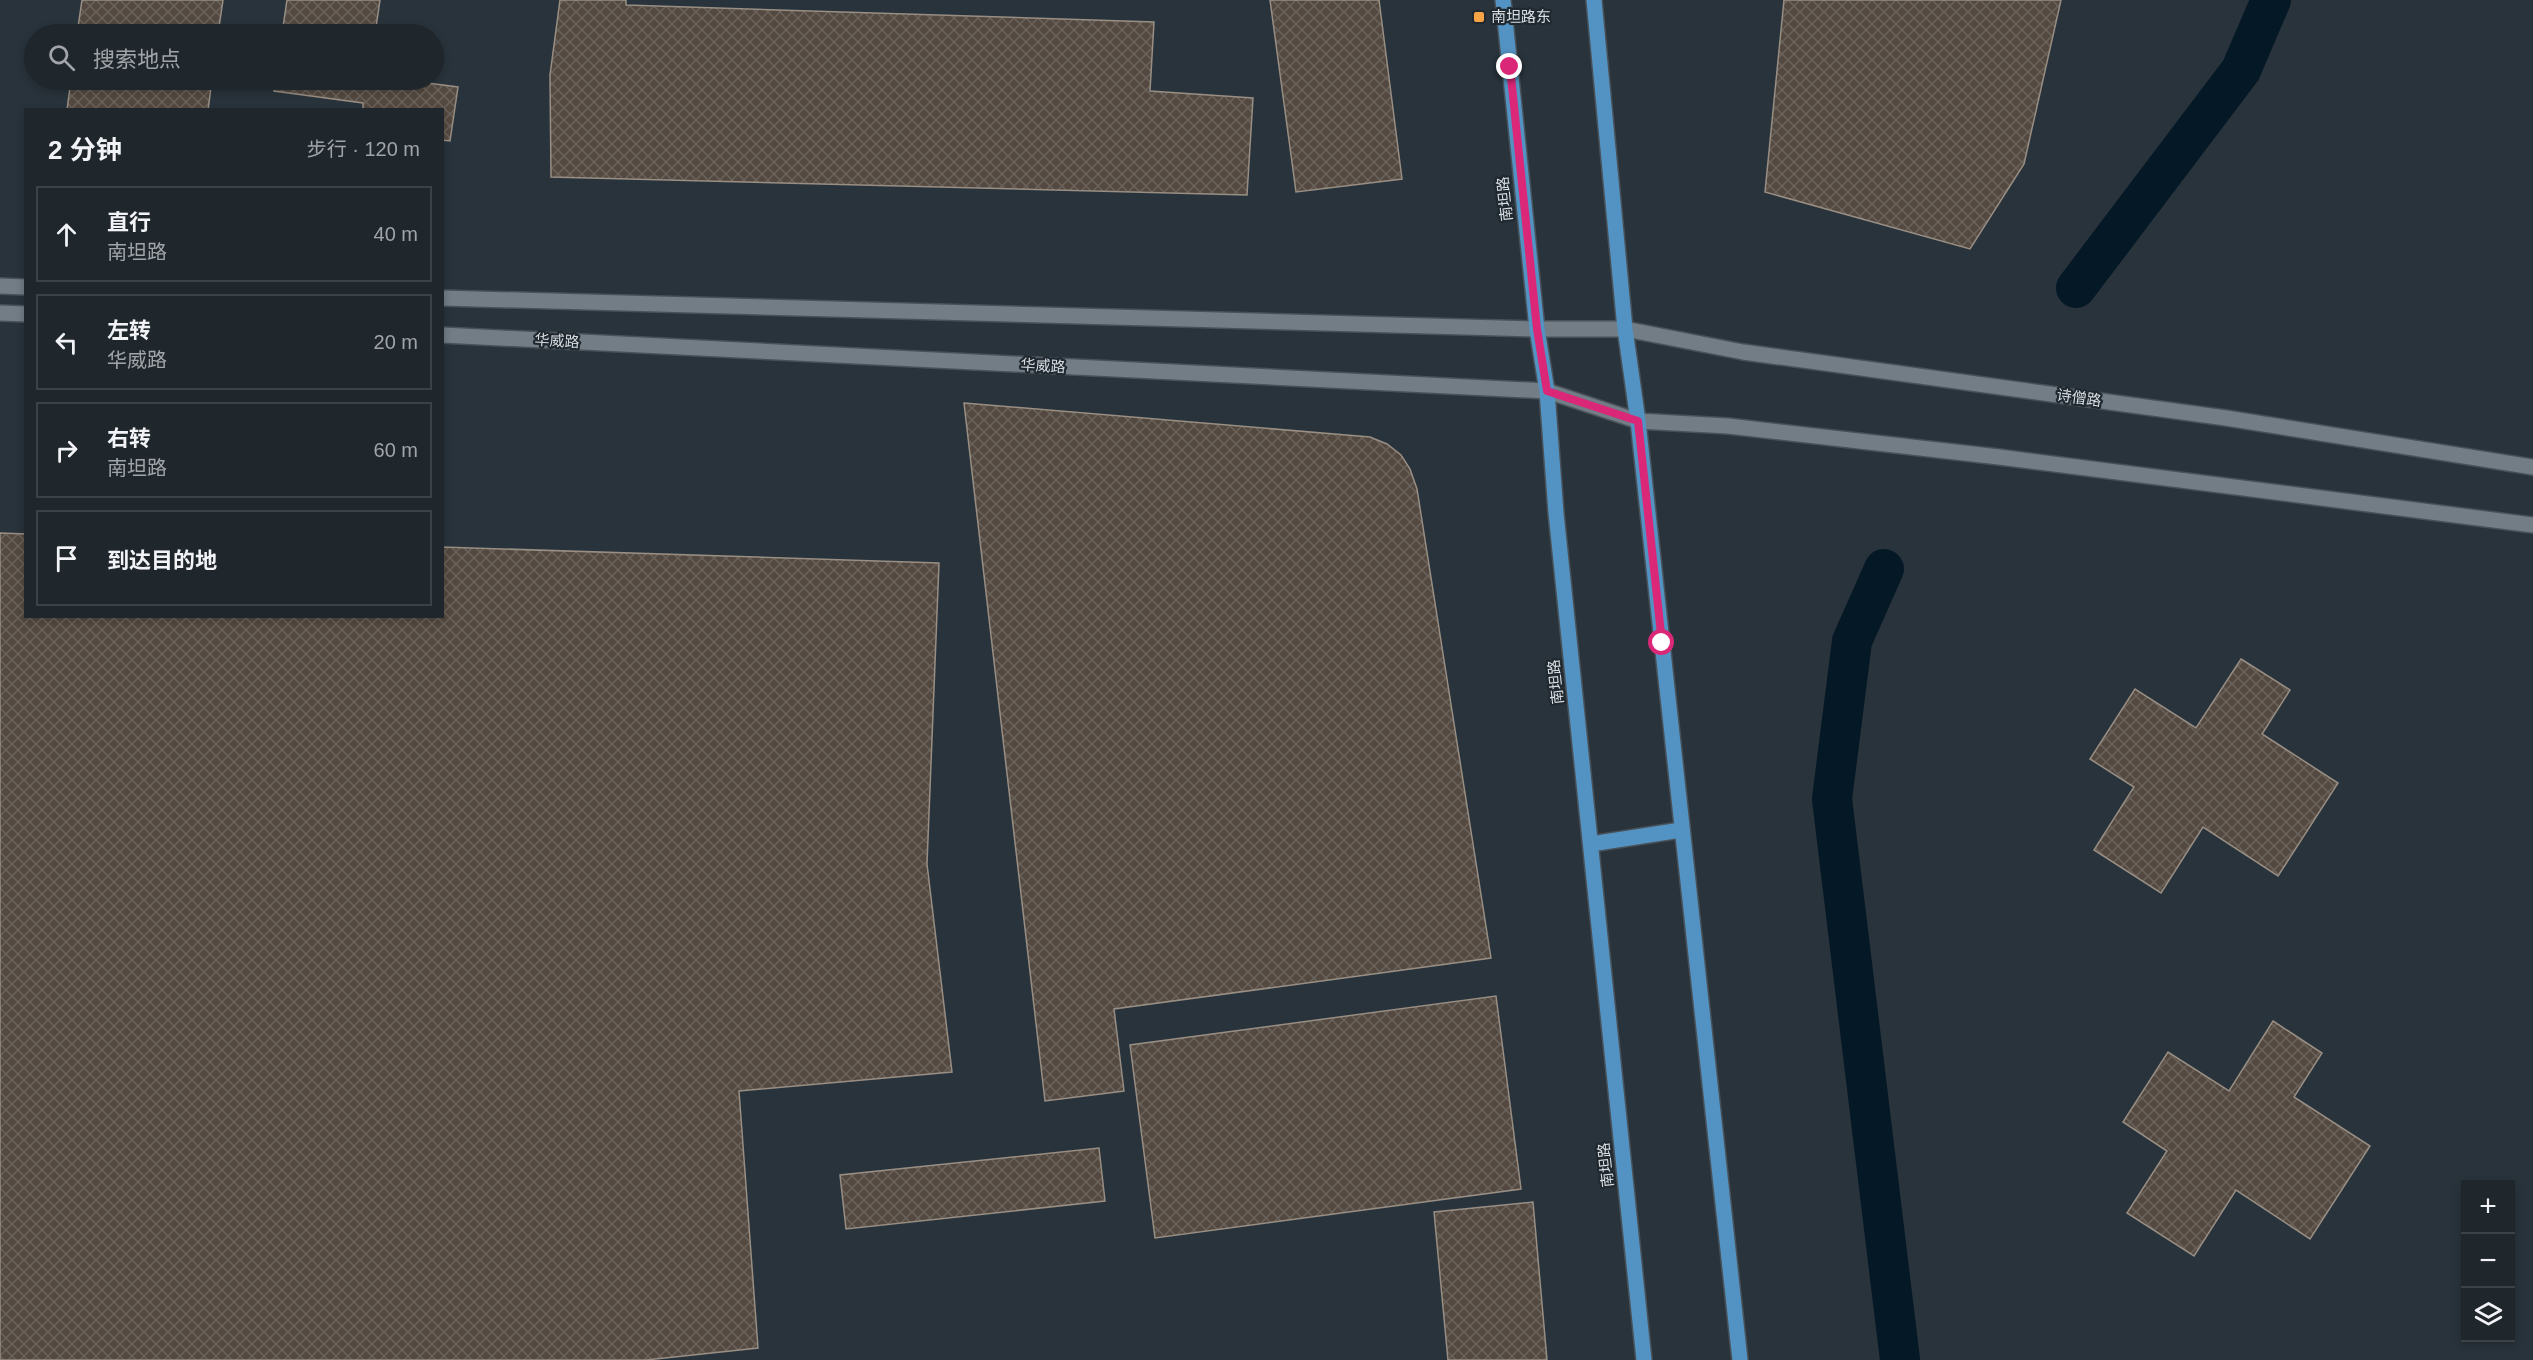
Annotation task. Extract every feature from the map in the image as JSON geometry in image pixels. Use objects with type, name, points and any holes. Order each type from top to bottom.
[{"type":"main road","name":"南坦路","points":[[1503,0],[1537,329],[1547,391],[1556,513],[1644,1360]]},
{"type":"main road","points":[[1594,0],[1625,329],[1638,421],[1740,1360]]},
{"type":"main road","points":[[1591,844],[1681,830]]},
{"type":"street","points":[[0,286],[24,287]]},
{"type":"street","name":"诗僧路","points":[[444,298],[1537,329],[1625,329],[1743,352],[2226,418],[2533,467]]},
{"type":"street","points":[[0,313],[24,314]]},
{"type":"street","name":"华威路","points":[[444,335],[1547,391],[1638,421]]},
{"type":"street","points":[[1638,421],[1728,426],[1999,457],[2533,525]]},
{"type":"building","points":[[82,0],[223,0],[219,24],[78,24]]},
{"type":"building","points":[[287,0],[380,0],[376,24],[283,24]]},
{"type":"building","points":[[560,0],[626,0],[626,5],[1154,22],[1150,91],[1253,98],[1247,195],[551,177],[550,75]]},
{"type":"building","points":[[1270,0],[1379,0],[1402,179],[1296,192]]},
{"type":"building","points":[[1784,0],[2061,0],[2024,164],[1970,249],[1765,192]]},
{"type":"building","points":[[444,85],[458,87],[450,141],[444,140],[444,108],[363,108],[363,103],[274,91],[444,90]]},
{"type":"building","points":[[70,90],[211,90],[208,108],[67,108]]},
{"type":"building","points":[[964,403],[1370,437],[1387,444],[1401,455],[1410,469],[1417,489],[1491,958],[1114,1009],[1124,1091],[1045,1101]]},
{"type":"building","points":[[0,533],[24,534],[24,618],[444,618],[444,547],[939,563],[927,864],[952,1072],[739,1091],[758,1348],[646,1360],[0,1360]]},
{"type":"building","points":[[2241,659],[2290,690],[2262,734],[2338,783],[2278,876],[2203,827],[2161,893],[2094,850],[2134,787],[2090,759],[2135,689],[2196,728]]},
{"type":"building","points":[[1496,996],[1521,1189],[1155,1238],[1130,1045]]},
{"type":"building","points":[[2273,1021],[2322,1053],[2294,1097],[2370,1146],[2310,1239],[2236,1190],[2194,1256],[2127,1213],[2167,1151],[2123,1122],[2168,1052],[2229,1091]]},
{"type":"building","points":[[1099,1148],[1105,1201],[846,1229],[840,1175]]},
{"type":"building","points":[[1533,1202],[1547,1360],[1448,1360],[1434,1212]]},
{"type":"waterway","points":[[2076,288],[2241,70],[2271,0]]},
{"type":"waterway","points":[[1884,569],[1852,641],[1832,799],[1900,1360]]},
{"type":"place","name":"南坦路东","points":[[1479,17]]},
{"type":"route","points":[[1510,67],[1537,329],[1547,391],[1638,421],[1662,643]]}]
